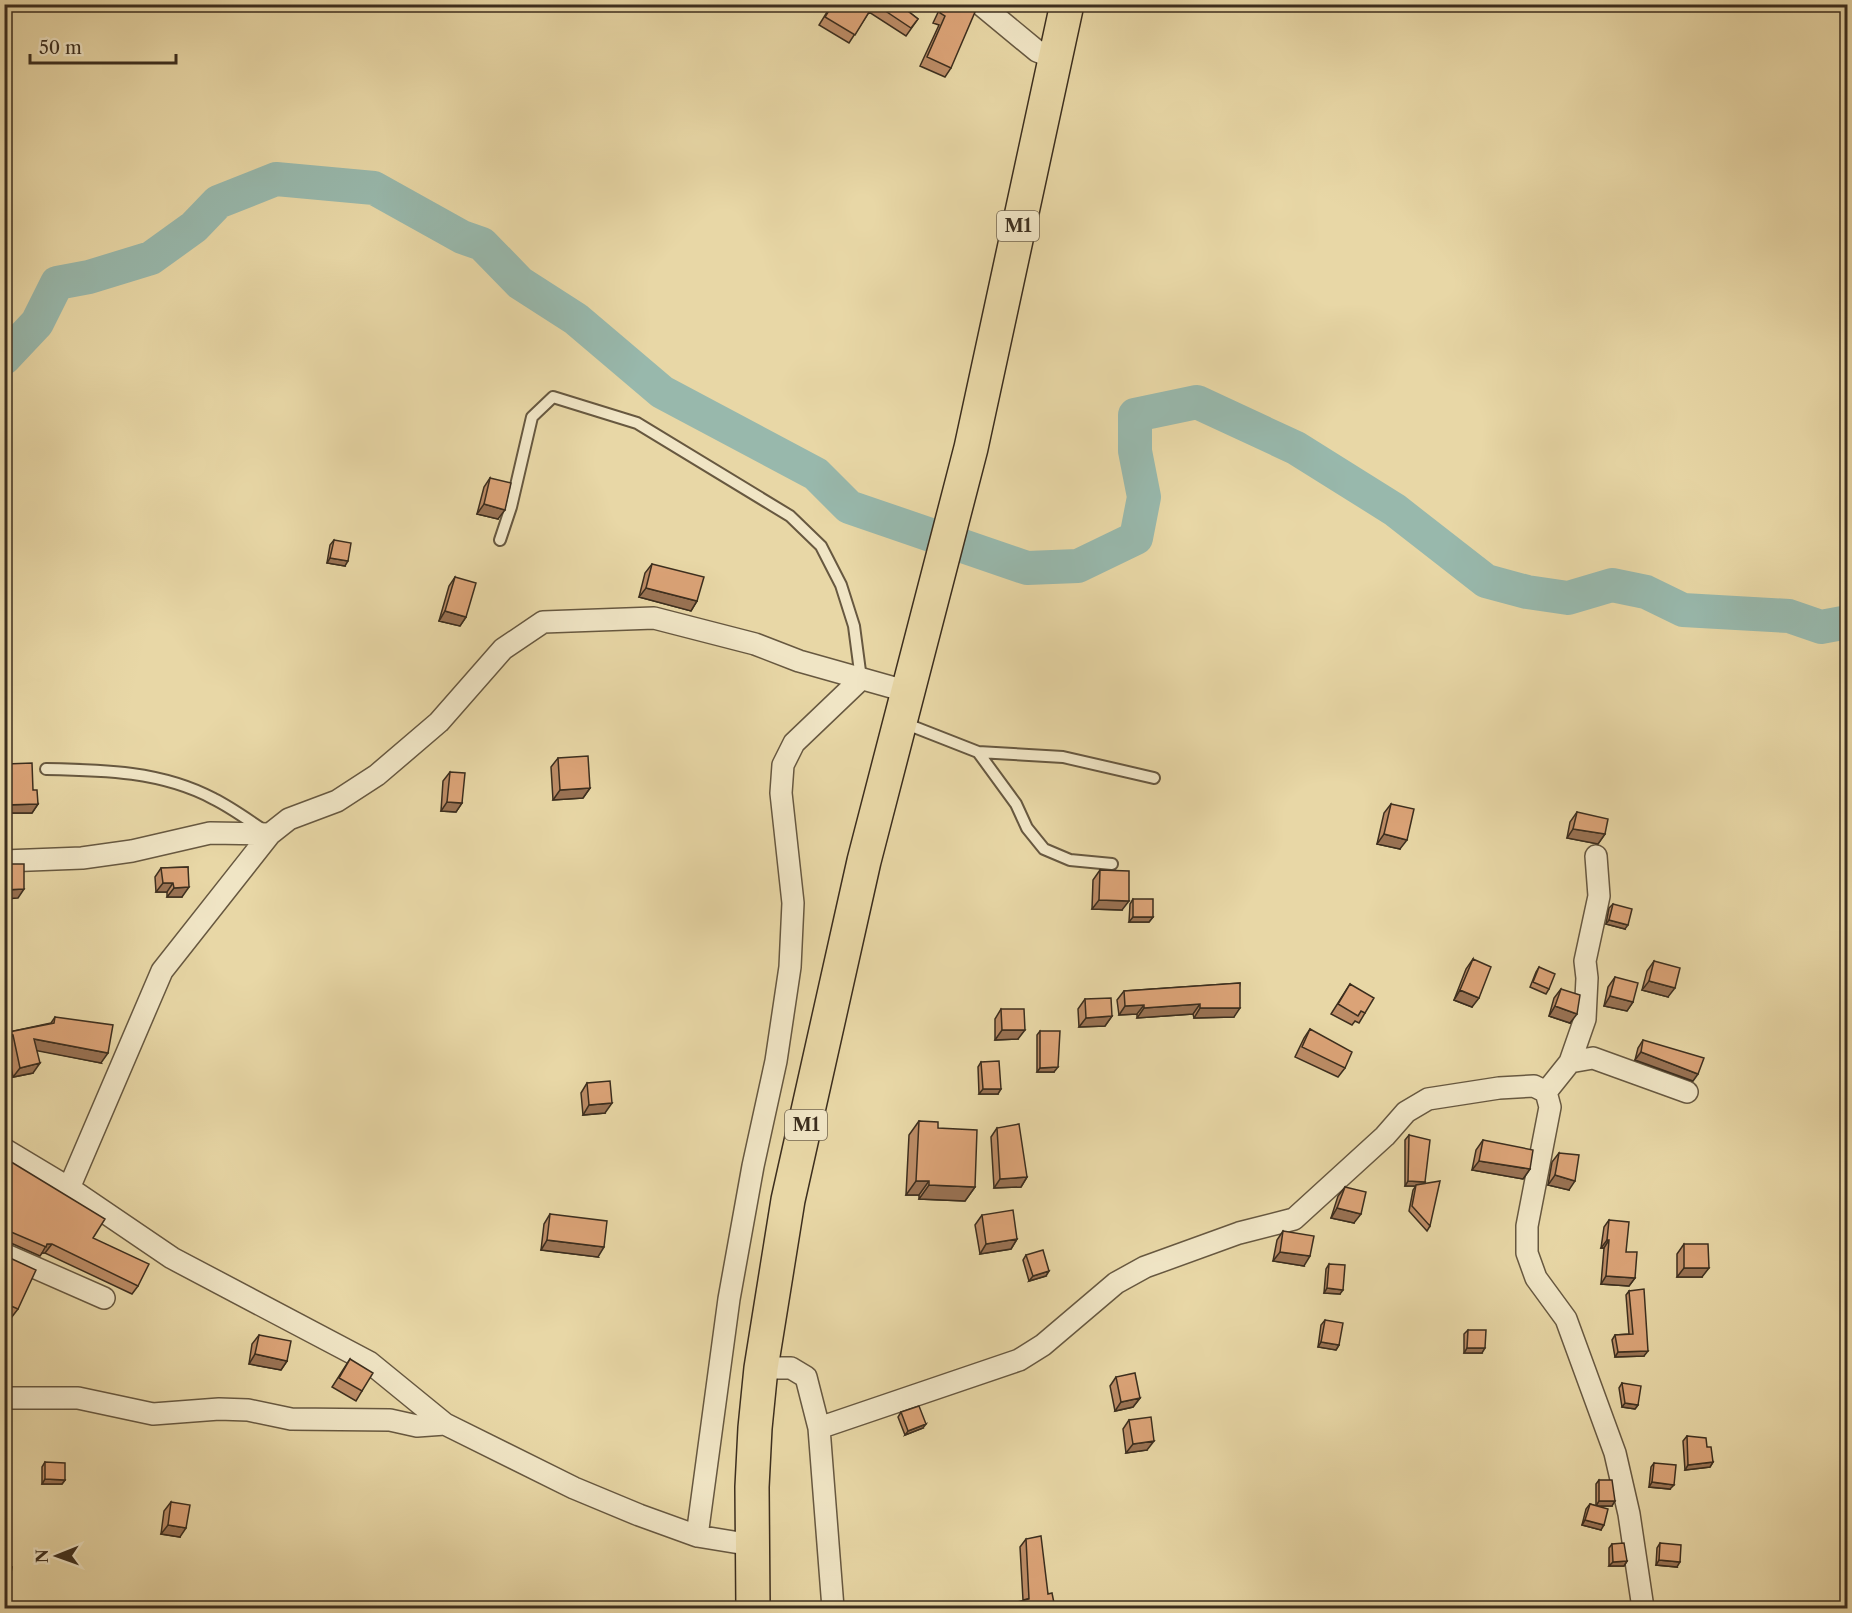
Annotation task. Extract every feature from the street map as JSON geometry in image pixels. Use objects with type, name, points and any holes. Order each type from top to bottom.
[{"type":"highway","name":"M1","points":[[753,1608],[753,1452],[761,1368],[788,1200],[864,861],[970,448],[1067,4]]},
{"type":"street","points":[[980,4],[1037,51],[1054,58]]},
{"type":"street","points":[[69,1188],[162,971],[270,834],[289,819],[337,801],[377,775],[439,722],[503,649],[543,622],[654,618],[755,644],[799,661],[861,680],[905,707]]},
{"type":"street","points":[[697,1536],[729,1299],[753,1166],[776,1061],[790,967],[793,903],[781,793],[783,765],[794,743],[861,680]]},
{"type":"street","points":[[4,861],[82,858],[132,851],[210,833],[270,834]]},
{"type":"street","points":[[1546,1092],[1570,1062],[1584,1019],[1587,978],[1585,961],[1599,896],[1596,856]]},
{"type":"street","points":[[1570,1062],[1593,1058],[1687,1092]]},
{"type":"street","points":[[819,1428],[1019,1360],[1043,1345],[1116,1283],[1145,1267],[1239,1233],[1294,1219],[1385,1136],[1406,1112],[1428,1099],[1499,1088],[1534,1086],[1546,1092],[1550,1107],[1527,1226],[1527,1253],[1536,1278],[1566,1319],[1615,1454],[1629,1514],[1643,1608]]},
{"type":"street","points":[[4,1149],[69,1188],[172,1258],[266,1310],[369,1362],[446,1424],[574,1488],[697,1536],[753,1545]]},
{"type":"street","points":[[4,1254],[104,1298]]},
{"type":"street","points":[[761,1368],[791,1368],[806,1377],[819,1428],[833,1608]]},
{"type":"street","points":[[4,1398],[78,1398],[153,1414],[238,1410],[291,1419],[390,1420],[417,1426],[446,1424]]},
{"type":"lane","points":[[500,540],[511,507],[532,417],[553,397],[637,423],[790,516],[821,546],[842,585],[854,626],[861,680]]},
{"type":"lane","points":[[905,707],[978,752],[1016,804],[1027,828],[1044,849],[1070,860],[1112,864]]},
{"type":"lane","points":[[978,752],[1063,757],[1154,778]]},
{"type":"lane","points":[[46,769],[116,770],[176,783],[213,798],[270,834]]},
{"type":"building","points":[[833,4],[874,4],[855,35],[825,17]]},
{"type":"building","points":[[875,4],[907,4],[904,8],[918,19],[911,28]]},
{"type":"building","points":[[943,4],[959,4],[975,12],[951,68],[927,57],[945,16],[940,13]]},
{"type":"building","points":[[490,478],[511,483],[505,510],[484,504]]},
{"type":"building","points":[[334,540],[351,543],[348,561],[330,558]]},
{"type":"building","points":[[652,564],[704,577],[697,601],[646,588]]},
{"type":"building","points":[[455,577],[476,583],[466,617],[445,611]]},
{"type":"building","points":[[588,756],[590,788],[560,790],[558,758]]},
{"type":"building","points":[[32,763],[33,790],[37,790],[38,804],[4,805],[6,764]]},
{"type":"building","points":[[450,772],[465,773],[462,803],[447,802]]},
{"type":"building","points":[[1391,804],[1414,809],[1407,840],[1384,834]]},
{"type":"building","points":[[1577,812],[1608,819],[1605,834],[1573,829]]},
{"type":"building","points":[[4,862],[24,864],[24,889],[4,890]]},
{"type":"building","points":[[188,867],[189,887],[174,888],[173,883],[163,883],[161,868]]},
{"type":"building","points":[[1100,870],[1129,871],[1129,901],[1099,900]]},
{"type":"building","points":[[1133,899],[1153,899],[1153,917],[1133,917]]},
{"type":"building","points":[[1613,904],[1632,909],[1628,925],[1609,920]]},
{"type":"building","points":[[1473,959],[1491,967],[1479,998],[1460,990]]},
{"type":"building","points":[[1654,961],[1680,968],[1675,988],[1649,981]]},
{"type":"building","points":[[1539,967],[1555,974],[1549,989],[1533,982]]},
{"type":"building","points":[[1615,977],[1638,983],[1633,1002],[1610,996]]},
{"type":"building","points":[[1240,983],[1240,1008],[1200,1008],[1200,1004],[1144,1008],[1144,1005],[1125,1006],[1124,991]]},
{"type":"building","points":[[1350,984],[1374,998],[1365,1013],[1361,1011],[1358,1016],[1338,1004]]},
{"type":"building","points":[[1561,989],[1580,995],[1577,1014],[1555,1006]]},
{"type":"building","points":[[1111,998],[1112,1016],[1086,1018],[1085,999]]},
{"type":"building","points":[[1001,1009],[1024,1009],[1025,1030],[1002,1030]]},
{"type":"building","points":[[55,1017],[113,1025],[108,1053],[34,1039],[40,1063],[20,1068],[13,1035],[4,1033],[54,1023]]},
{"type":"building","points":[[1310,1029],[1352,1052],[1345,1068],[1302,1047]]},
{"type":"building","points":[[1040,1031],[1060,1031],[1058,1067],[1040,1068]]},
{"type":"building","points":[[1643,1040],[1704,1058],[1698,1074],[1641,1052]]},
{"type":"building","points":[[999,1061],[1001,1089],[983,1089],[981,1062]]},
{"type":"building","points":[[610,1081],[612,1103],[589,1105],[587,1083]]},
{"type":"building","points":[[919,1121],[938,1122],[938,1128],[977,1130],[975,1187],[929,1185],[929,1181],[916,1181]]},
{"type":"building","points":[[1019,1124],[1027,1177],[1000,1179],[997,1128]]},
{"type":"building","points":[[1409,1135],[1430,1140],[1425,1182],[1408,1181]]},
{"type":"building","points":[[1483,1140],[1533,1150],[1530,1169],[1479,1161]]},
{"type":"building","points":[[1559,1153],[1579,1155],[1575,1181],[1555,1175]]},
{"type":"building","points":[[8,1160],[105,1219],[93,1238],[149,1264],[138,1286],[52,1244],[47,1244],[46,1247],[4,1229],[4,1166]]},
{"type":"building","points":[[1440,1181],[1430,1226],[1412,1206],[1416,1185]]},
{"type":"building","points":[[1345,1187],[1366,1192],[1361,1214],[1337,1208]]},
{"type":"building","points":[[1013,1210],[1017,1239],[986,1244],[982,1215]]},
{"type":"building","points":[[550,1214],[607,1221],[604,1247],[547,1240]]},
{"type":"building","points":[[1609,1220],[1629,1222],[1626,1252],[1637,1252],[1635,1278],[1606,1276]]},
{"type":"building","points":[[1283,1231],[1314,1236],[1310,1256],[1280,1252]]},
{"type":"building","points":[[1684,1244],[1708,1244],[1709,1268],[1684,1268]]},
{"type":"building","points":[[1043,1250],[1049,1271],[1033,1276],[1026,1255]]},
{"type":"building","points":[[10,1258],[36,1270],[18,1309],[4,1303],[4,1271]]},
{"type":"building","points":[[1329,1264],[1345,1265],[1343,1290],[1327,1288]]},
{"type":"building","points":[[1644,1289],[1648,1351],[1618,1352],[1615,1335],[1633,1334],[1629,1291]]},
{"type":"building","points":[[1325,1320],[1343,1323],[1339,1345],[1321,1342]]},
{"type":"building","points":[[1468,1330],[1486,1330],[1485,1348],[1467,1348]]},
{"type":"building","points":[[259,1335],[291,1341],[287,1361],[255,1354]]},
{"type":"building","points":[[350,1359],[373,1373],[362,1391],[339,1378]]},
{"type":"building","points":[[1135,1373],[1140,1398],[1121,1402],[1116,1377]]},
{"type":"building","points":[[1622,1383],[1641,1386],[1638,1405],[1625,1403]]},
{"type":"building","points":[[919,1406],[926,1424],[908,1431],[901,1412]]},
{"type":"building","points":[[1151,1417],[1154,1441],[1133,1444],[1129,1420]]},
{"type":"building","points":[[1687,1436],[1706,1438],[1707,1447],[1711,1447],[1713,1462],[1688,1465]]},
{"type":"building","points":[[45,1462],[65,1463],[65,1480],[45,1479]]},
{"type":"building","points":[[1654,1463],[1676,1465],[1674,1485],[1652,1482]]},
{"type":"building","points":[[1599,1480],[1612,1480],[1615,1501],[1599,1501]]},
{"type":"building","points":[[171,1502],[190,1505],[186,1528],[168,1525]]},
{"type":"building","points":[[1590,1504],[1608,1509],[1604,1525],[1585,1520]]},
{"type":"building","points":[[1041,1536],[1048,1594],[1052,1593],[1055,1608],[992,1608],[1029,1599],[1026,1539]]},
{"type":"building","points":[[1624,1543],[1627,1561],[1613,1562],[1612,1544]]},
{"type":"building","points":[[1660,1543],[1681,1545],[1680,1562],[1659,1560]]},
{"type":"building","points":[[4,1566],[12,1567],[9,1585],[4,1585]]},
{"type":"waterway","points":[[4,358],[37,323],[57,283],[89,277],[151,258],[194,227],[218,202],[276,179],[374,188],[462,237],[482,244],[520,283],[576,319],[662,392],[816,474],[849,507],[1027,568],[1078,566],[1136,538],[1144,497],[1135,451],[1135,415],[1197,402],[1296,448],[1395,510],[1486,581],[1527,592],[1568,598],[1612,585],[1646,592],[1683,610],[1789,616],[1821,627],[1848,622]]}]
